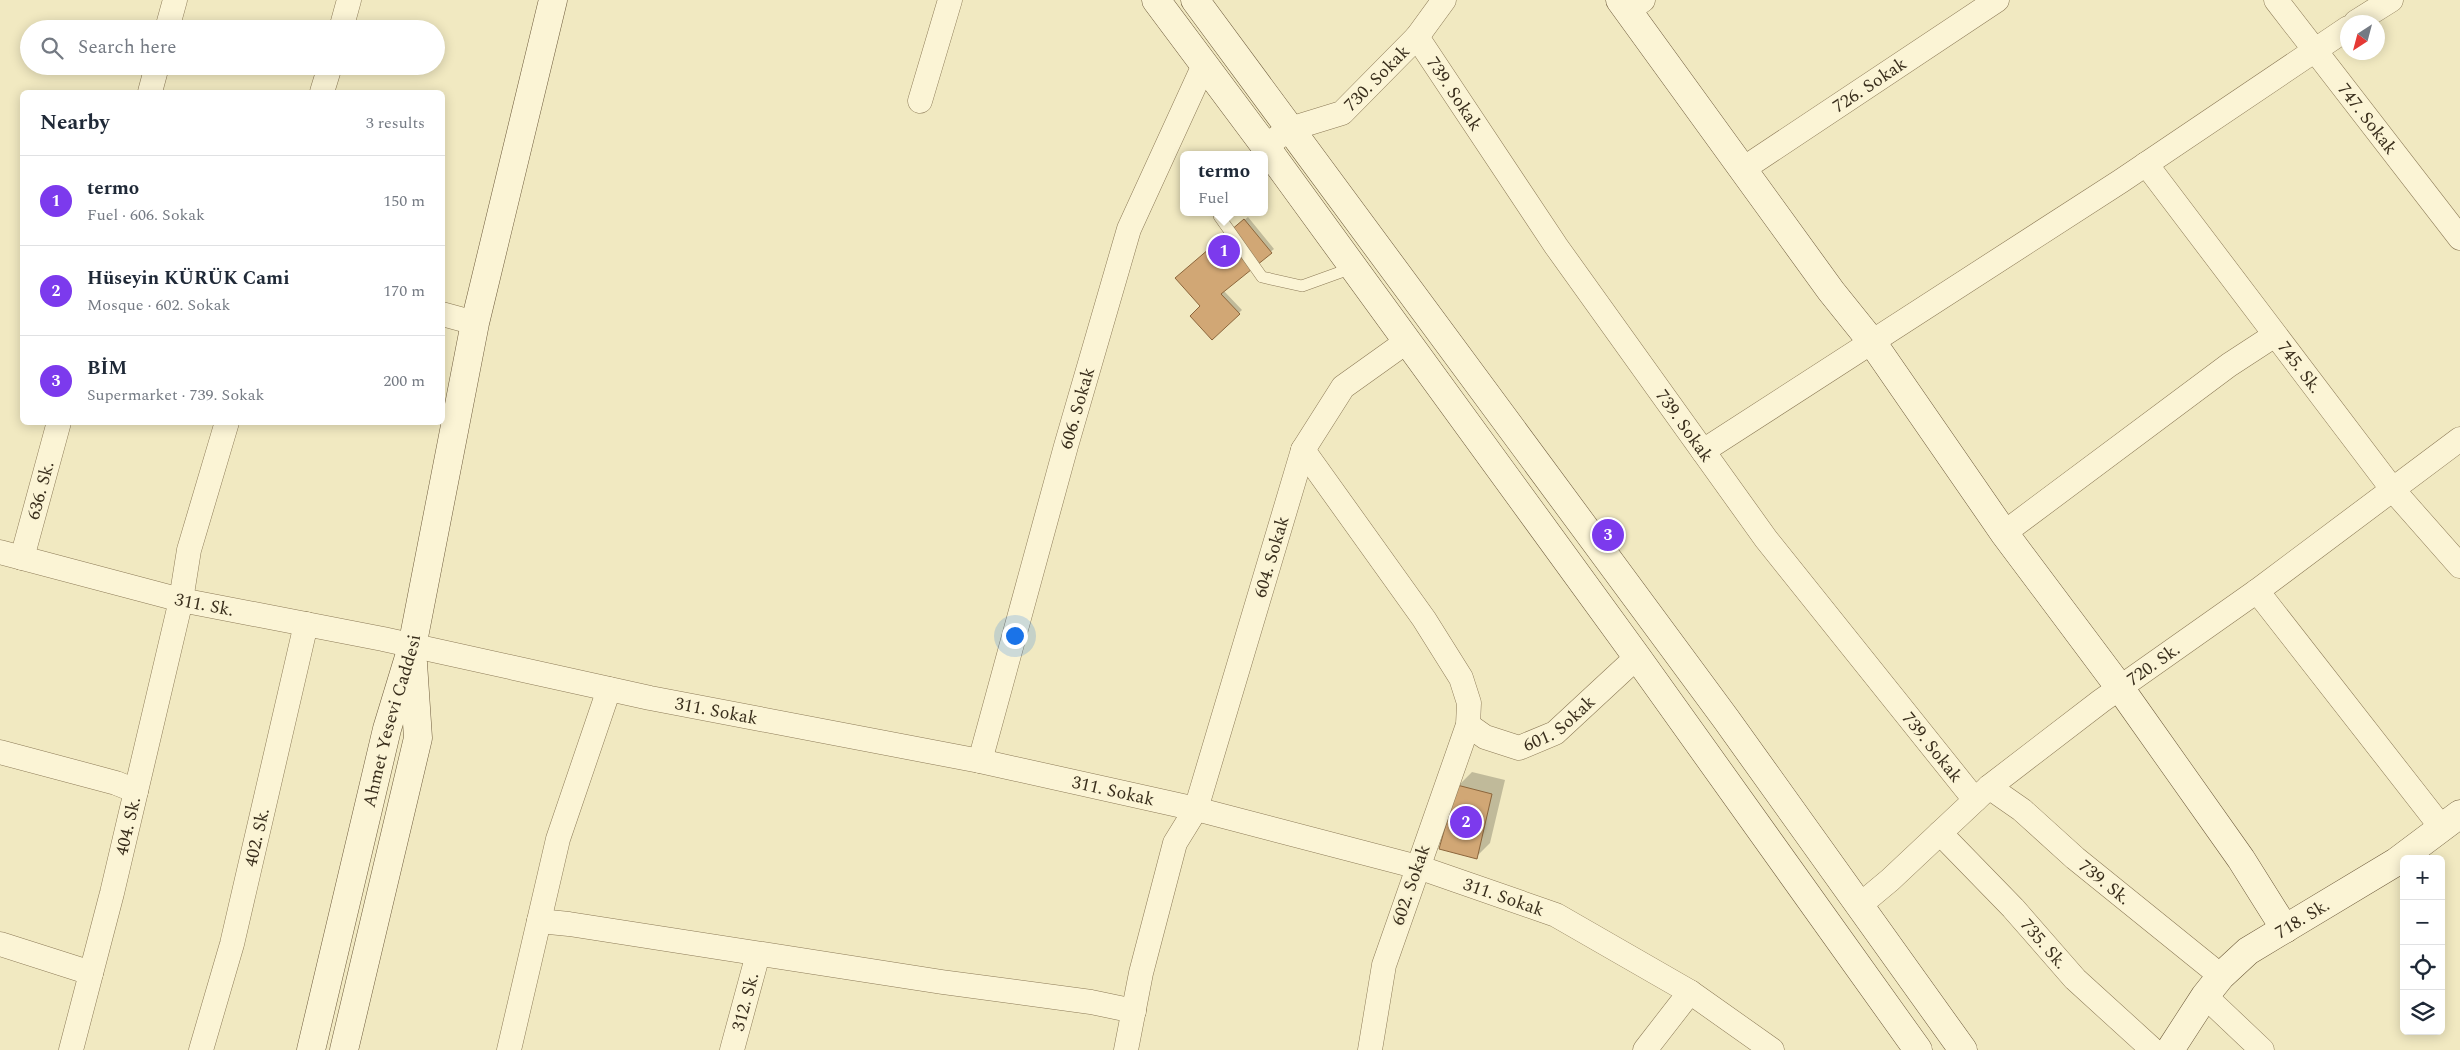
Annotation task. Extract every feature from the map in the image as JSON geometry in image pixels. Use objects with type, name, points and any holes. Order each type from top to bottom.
[{"type":"street","points":[[169,20],[175,0]]},
{"type":"street","points":[[343,20],[349,0]]},
{"type":"street","points":[[412,647],[475,323],[553,0]]},
{"type":"street","points":[[920,101],[950,0]]},
{"type":"street","points":[[1156,0],[1204,66],[1259,150]]},
{"type":"street","points":[[1195,0],[1726,719],[1963,1050]]},
{"type":"street","name":"730. Sokak","points":[[1259,150],[1290,129],[1342,113],[1417,37],[1444,0]]},
{"type":"street","name":"726. Sokak","points":[[1743,169],[1998,0]]},
{"type":"street","name":"747. Sokak","points":[[2276,0],[2460,238]]},
{"type":"street","points":[[2367,15],[2391,0]]},
{"type":"street","points":[[1630,4],[1743,169],[1831,291],[1872,342],[2004,532],[2120,688],[2241,859],[2285,929]]},
{"type":"street","points":[[1703,451],[2146,164],[2340,33]]},
{"type":"street","name":"739. Sokak","points":[[1417,37],[1556,246],[1766,539],[1982,793]]},
{"type":"street","name":"606. Sokak","points":[[980,761],[1056,484],[1129,229],[1204,66]]},
{"type":"street","points":[[151,90],[155,75]]},
{"type":"street","points":[[323,90],[327,75]]},
{"type":"street","points":[[1268,161],[1352,268],[1637,657],[1918,1050]]},
{"type":"street","name":"745. Sk.","points":[[2146,164],[2393,490],[2460,566]]},
{"type":"street","points":[[1352,268],[1386,259]]},
{"type":"street","points":[[445,315],[475,323]]},
{"type":"street","points":[[2004,532],[2229,365],[2275,335]]},
{"type":"street","name":"604. Sokak","points":[[1126,1050],[1141,973],[1175,843],[1196,809],[1303,450],[1343,387],[1406,342]]},
{"type":"street","name":"636. Sk.","points":[[11,555],[58,425]]},
{"type":"street","name":"404. Sk.","points":[[71,1050],[136,791],[181,600],[189,550],[226,425]]},
{"type":"street","name":"720. Sk.","points":[[1860,905],[1890,880],[1982,793],[2120,688],[2257,591],[2460,438]]},
{"type":"street","name":"602. Sokak","points":[[1303,450],[1424,619],[1461,678],[1469,703],[1468,725],[1384,965],[1370,1050]]},
{"type":"street","name":"311. Sk.","points":[[11,555],[181,600],[412,647]]},
{"type":"street","points":[[2257,591],[2451,821]]},
{"type":"street","name":"402. Sk.","points":[[202,1050],[232,944],[306,624]]},
{"type":"street","name":"311. Sokak","points":[[412,647],[609,689],[980,761],[1196,809],[1418,867],[1556,914],[1690,992],[1772,1050]]},
{"type":"street","name":"Ahmet Yesevi Caddesi","points":[[310,1050],[387,729],[412,647]]},
{"type":"street","name":"Ahmet Yesevi Caddesi","points":[[344,1050],[418,738],[412,647]]},
{"type":"street","name":"601. Sokak","points":[[1468,725],[1485,738],[1519,748],[1555,733],[1637,657]]},
{"type":"street","points":[[509,1050],[558,839],[609,689]]},
{"type":"street","points":[[0,752],[116,783],[136,791]]},
{"type":"street","name":"739. Sk.","points":[[1982,793],[2022,810],[2075,858],[2213,986],[2262,1050]]},
{"type":"street","name":"718. Sk.","points":[[2170,1050],[2213,986],[2248,951],[2396,862],[2451,821]]},
{"type":"street","name":"735. Sk.","points":[[1940,832],[2013,908],[2075,979],[2153,1050]]},
{"type":"street","points":[[539,921],[1091,1002],[1134,1011]]},
{"type":"street","points":[[0,944],[91,973]]},
{"type":"street","name":"312. Sk.","points":[[732,1050],[758,954]]},
{"type":"street","points":[[1645,1050],[1690,992]]},
{"type":"lane","points":[[1219,216],[1262,277],[1302,286],[1352,268]]},
{"type":"building","points":[[1244,219],[1272,253],[1221,294],[1240,314],[1212,340],[1190,316],[1200,306],[1175,278]]},
{"type":"building","points":[[1457,785],[1492,794],[1477,859],[1439,849]]},
{"type":"place","name":"termo","points":[[1224,251]]},
{"type":"place","name":"BİM","points":[[1608,535]]},
{"type":"place","name":"Hüseyin KÜRÜK Cami","points":[[1466,822]]}]
